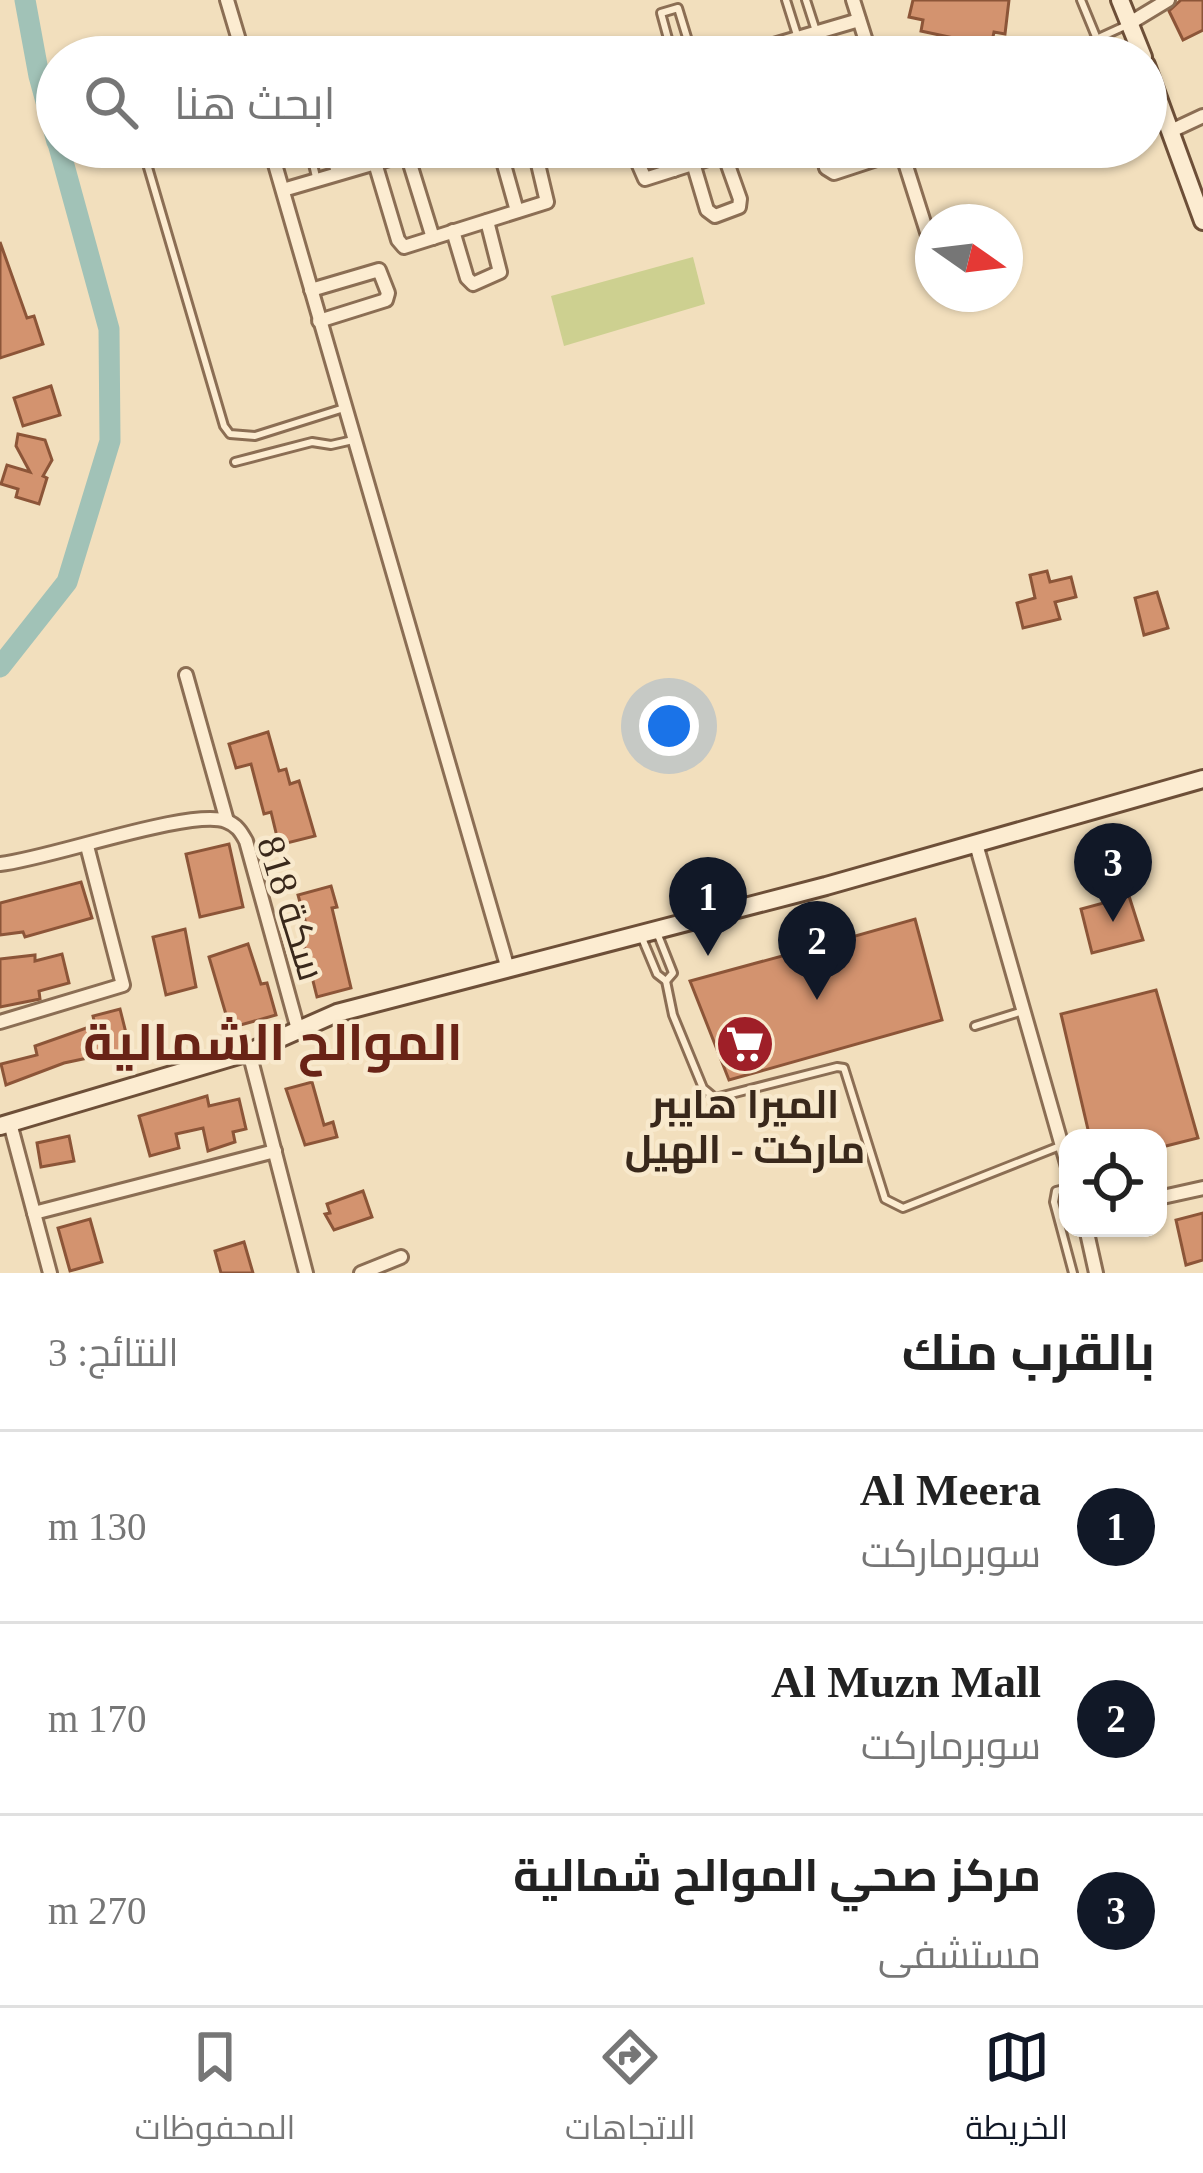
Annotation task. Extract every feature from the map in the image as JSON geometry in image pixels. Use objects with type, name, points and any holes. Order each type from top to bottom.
[{"type":"street","points":[[227,0],[238,36]]},
{"type":"street","points":[[853,0],[864,36]]},
{"type":"street","points":[[1120,0],[1135,36]]},
{"type":"street","points":[[1130,23],[1168,0]]},
{"type":"street","points":[[805,36],[859,20]]},
{"type":"street","points":[[1171,131],[1203,116]]},
{"type":"street","points":[[1167,121],[1203,221]]},
{"type":"street","points":[[276,168],[508,969]]},
{"type":"street","points":[[283,190],[358,168]]},
{"type":"street","points":[[377,168],[400,245],[547,202],[539,168]]},
{"type":"street","points":[[411,168],[433,238]]},
{"type":"street","points":[[505,168],[517,211]]},
{"type":"street","points":[[640,168],[644,179],[680,168]]},
{"type":"street","points":[[694,168],[710,215],[735,210],[740,199],[729,168]]},
{"type":"street","points":[[906,168],[918,204]]},
{"type":"street","points":[[453,231],[473,284],[500,272],[487,220]]},
{"type":"street","points":[[310,290],[379,270],[388,293],[386,300],[319,320]]},
{"type":"street","points":[[186,675],[227,821]]},
{"type":"street","points":[[50,1273],[5,1124],[249,1052],[337,1013],[1203,779]]},
{"type":"street","name":"سكة 818","points":[[0,864],[145,830],[227,821],[246,841],[299,1033]]},
{"type":"street","points":[[976,844],[1059,1136]]},
{"type":"street","points":[[0,1022],[123,985],[86,846]]},
{"type":"street","points":[[249,1052],[306,1273]]},
{"type":"street","points":[[34,1213],[275,1151]]},
{"type":"street","points":[[1167,1196],[1203,1188]]},
{"type":"street","points":[[1088,1237],[1096,1273]]},
{"type":"street","points":[[361,1273],[401,1257]]},
{"type":"lane","points":[[786,0],[797,36]]},
{"type":"lane","points":[[806,0],[816,33]]},
{"type":"lane","points":[[1081,0],[1096,36]]},
{"type":"lane","points":[[667,36],[661,13],[678,8],[687,36]]},
{"type":"lane","points":[[1103,36],[1130,23]]},
{"type":"lane","points":[[148,168],[230,434],[255,436],[344,409]]},
{"type":"lane","points":[[314,168],[317,180]]},
{"type":"lane","points":[[333,168],[335,175]]},
{"type":"lane","points":[[235,462],[312,442],[331,445],[353,440]]},
{"type":"lane","points":[[648,932],[673,973],[666,981]]},
{"type":"lane","points":[[648,932],[657,974],[666,981],[673,1015],[703,1088],[715,1098],[844,1068],[885,1199],[892,1206],[903,1208],[1059,1147]]},
{"type":"lane","points":[[975,1026],[1023,1011]]},
{"type":"lane","points":[[1059,1190],[1054,1202],[1059,1222]]},
{"type":"lane","points":[[1063,1237],[1072,1273]]},
{"type":"green space","points":[[693,257],[705,304],[564,346],[551,296]]},
{"type":"building","points":[[913,0],[1009,0],[1005,34],[944,36],[921,31],[923,20],[909,17]]},
{"type":"building","points":[[1181,0],[1203,0],[1203,30],[1183,40],[1169,11]]},
{"type":"building","points":[[0,242],[27,318],[34,316],[43,344],[0,358]]},
{"type":"building","points":[[51,386],[60,415],[23,426],[14,398]]},
{"type":"building","points":[[18,434],[45,440],[52,460],[43,476],[47,478],[39,504],[16,497],[18,489],[1,484],[7,465],[30,472],[16,446]]},
{"type":"building","points":[[1047,571],[1050,582],[1071,577],[1076,597],[1055,602],[1060,619],[1023,628],[1017,603],[1035,598],[1030,575]]},
{"type":"building","points":[[1157,592],[1168,628],[1144,635],[1135,598]]},
{"type":"building","points":[[268,732],[279,771],[286,769],[290,784],[299,781],[315,836],[279,845],[271,812],[264,814],[251,764],[236,768],[229,744]]},
{"type":"building","points":[[229,844],[243,907],[200,917],[186,854]]},
{"type":"building","points":[[81,882],[92,918],[25,937],[23,932],[0,935],[0,903]]},
{"type":"building","points":[[331,886],[351,988],[317,997],[301,933],[308,931],[298,895]]},
{"type":"building","points":[[1129,896],[1143,940],[1092,953],[1081,909]]},
{"type":"building","points":[[915,919],[942,1020],[729,1080],[690,981],[819,946],[821,950],[842,945],[841,940]]},
{"type":"building","points":[[185,929],[196,987],[166,995],[153,937]]},
{"type":"building","points":[[248,944],[276,1015],[230,1028],[209,957]]},
{"type":"building","points":[[62,954],[69,983],[39,991],[40,999],[0,1007],[0,959],[35,955],[35,961]]},
{"type":"building","points":[[1156,990],[1198,1138],[1167,1146],[1167,1129],[1088,1129],[1061,1014]]},
{"type":"building","points":[[120,1009],[130,1049],[64,1063],[6,1085],[1,1064],[37,1055],[35,1046],[95,1025],[93,1016]]},
{"type":"building","points":[[312,1082],[324,1125],[333,1122],[337,1137],[305,1145],[286,1089]]},
{"type":"building","points":[[207,1096],[209,1106],[239,1099],[246,1129],[233,1132],[235,1142],[208,1151],[203,1128],[176,1134],[179,1148],[150,1156],[139,1116]]},
{"type":"building","points":[[69,1136],[74,1161],[41,1167],[37,1143]]},
{"type":"building","points":[[363,1191],[372,1217],[334,1230],[325,1214],[330,1213],[327,1204]]},
{"type":"building","points":[[1203,1213],[1203,1260],[1186,1265],[1176,1220]]},
{"type":"building","points":[[90,1219],[102,1262],[70,1271],[58,1228]]},
{"type":"building","points":[[244,1242],[253,1273],[221,1273],[215,1251]]},
{"type":"waterway","points":[[25,0],[36,60]]},
{"type":"waterway","points":[[0,667],[67,582],[110,441],[109,329],[65,168]]},
{"type":"place","name":"مركز صحي الموالح شمالية","points":[[1113,922]]},
{"type":"place","name":"Al Meera","points":[[708,956]]},
{"type":"place","name":"Al Muzn Mall","points":[[817,1000]]},
{"type":"place","name":"الميرا هايبر ماركت - الهيل","points":[[745,1044]]},
{"type":"district","name":"الموالح الشمالية","points":[[273,1042]]}]
